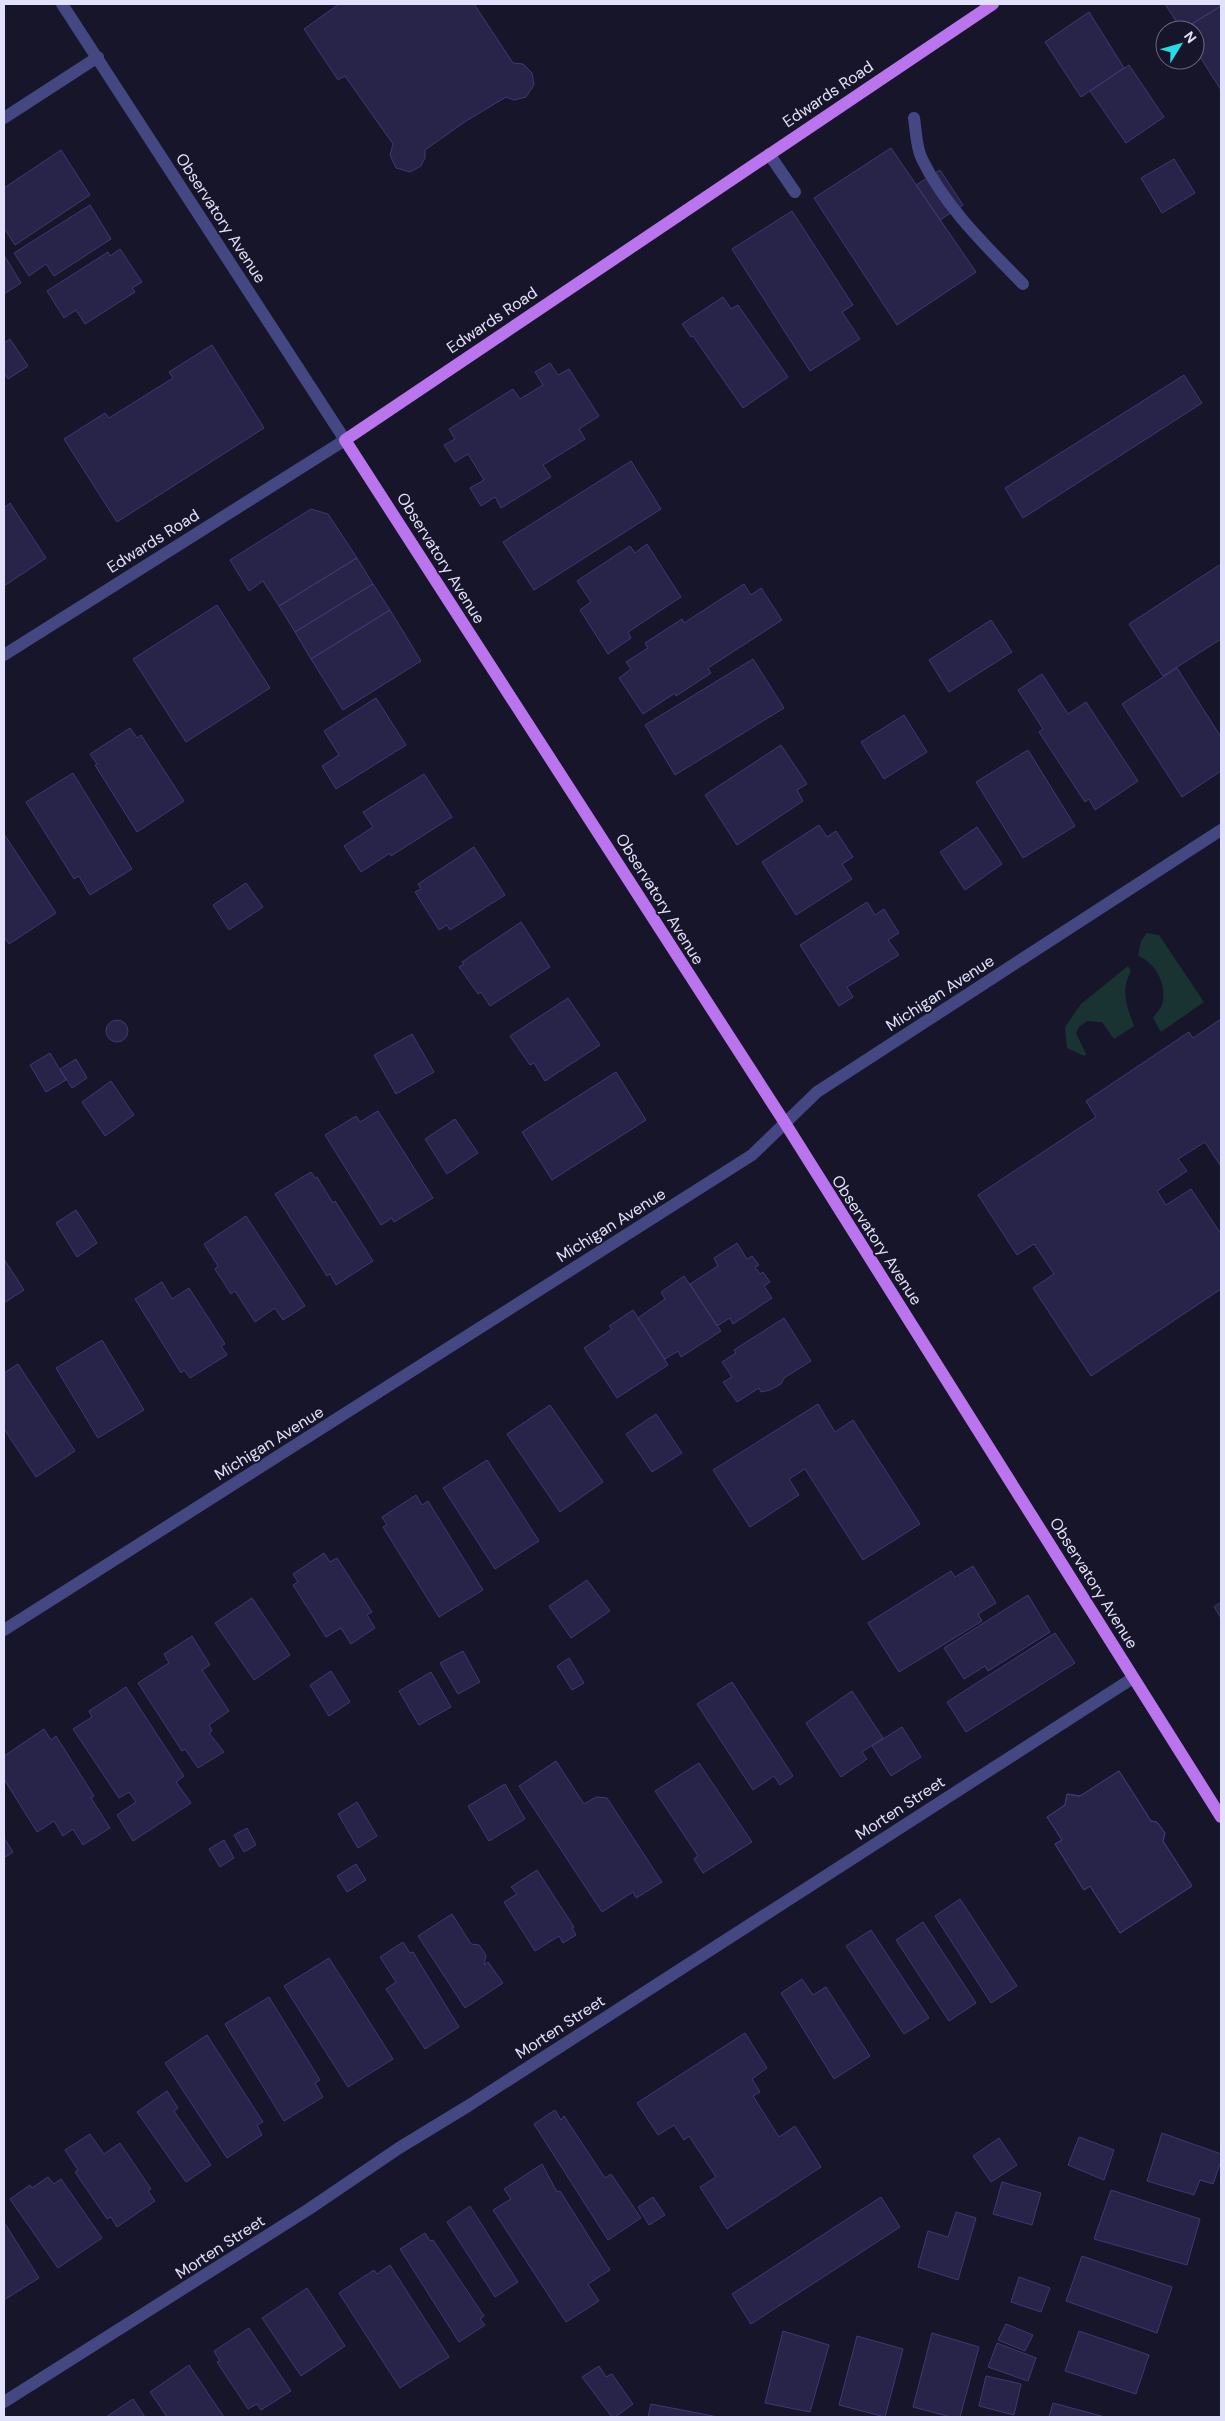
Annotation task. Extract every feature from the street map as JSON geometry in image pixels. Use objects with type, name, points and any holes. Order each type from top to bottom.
[{"type":"main road","name":"Edwards Road","points":[[344,440],[993,4]]},
{"type":"main road","name":"Observatory Avenue","points":[[344,440],[785,1123],[1003,1467],[1132,1678],[1221,1817]]},
{"type":"street","name":"Observatory Avenue","points":[[62,4],[344,440]]},
{"type":"street","points":[[4,118],[98,57]]},
{"type":"street","points":[[914,118],[921,158],[936,182],[968,226],[1024,284]]},
{"type":"street","points":[[769,154],[795,192]]},
{"type":"street","name":"Edwards Road","points":[[4,655],[344,440]]},
{"type":"street","name":"Michigan Avenue","points":[[4,1630],[752,1155],[817,1092],[1221,830]]},
{"type":"street","name":"Morten Street","points":[[4,2402],[172,2297],[399,2148],[468,2106],[1132,1678]]},
{"type":"green space","points":[[1147,933],[1159,935],[1204,1002],[1161,1032],[1153,1018],[1162,1005],[1162,983],[1155,969],[1138,956],[1141,941]]},
{"type":"green space","points":[[1128,966],[1131,971],[1125,992],[1134,1026],[1114,1039],[1102,1022],[1087,1021],[1079,1027],[1076,1033],[1086,1054],[1084,1056],[1067,1048],[1065,1027],[1081,1004]]},
{"type":"building","points":[[339,4],[474,4],[513,63],[523,64],[532,73],[534,85],[526,97],[514,100],[506,97],[466,121],[425,150],[425,158],[421,166],[410,172],[396,168],[390,155],[393,144],[345,76],[338,80],[304,29]]},
{"type":"building","points":[[1165,4],[1221,4],[1221,6],[1198,20],[1175,20]]},
{"type":"building","points":[[1221,6],[1221,90],[1205,65],[1205,20],[1198,20]]},
{"type":"building","points":[[1089,12],[1124,68],[1081,97],[1045,42]]},
{"type":"building","points":[[1129,65],[1164,117],[1126,143],[1090,91]]},
{"type":"building","points":[[891,148],[976,272],[897,325],[814,198]]},
{"type":"building","points":[[61,150],[90,195],[15,245],[4,228],[4,188]]},
{"type":"building","points":[[1174,159],[1195,193],[1162,213],[1141,178]]},
{"type":"building","points":[[940,170],[963,205],[940,220],[916,185]]},
{"type":"building","points":[[90,205],[111,239],[54,276],[46,264],[29,276],[14,253]]},
{"type":"building","points":[[792,211],[853,305],[842,312],[860,339],[810,371],[732,249]]},
{"type":"building","points":[[120,249],[142,282],[132,288],[135,292],[85,324],[76,310],[64,318],[47,291],[108,252],[110,256]]},
{"type":"building","points":[[4,255],[21,283],[4,294]]},
{"type":"building","points":[[723,297],[731,309],[738,305],[788,377],[743,408],[693,336],[691,337],[682,324]]},
{"type":"building","points":[[10,339],[28,366],[8,379],[4,373],[4,343]]},
{"type":"building","points":[[212,345],[264,428],[117,522],[64,439],[105,413],[109,418],[173,378],[169,372]]},
{"type":"building","points":[[550,363],[558,375],[569,369],[599,416],[579,429],[585,439],[543,465],[551,477],[501,508],[495,497],[481,506],[470,488],[484,480],[468,454],[455,462],[444,445],[455,439],[449,429],[513,389],[520,399],[543,385],[535,372]]},
{"type":"building","points":[[1184,375],[1202,403],[1023,518],[1005,488]]},
{"type":"building","points":[[631,461],[661,509],[534,590],[503,542]]},
{"type":"building","points":[[10,503],[46,558],[4,586],[4,508]]},
{"type":"building","points":[[311,509],[328,514],[357,558],[279,606],[263,581],[249,591],[230,560]]},
{"type":"building","points":[[647,544],[681,597],[628,632],[631,638],[608,654],[580,610],[591,602],[577,581],[630,546],[635,553]]},
{"type":"building","points":[[357,558],[373,584],[295,632],[279,606]]},
{"type":"building","points":[[1221,564],[1221,639],[1163,676],[1129,624]]},
{"type":"building","points":[[373,584],[390,610],[311,659],[295,632]]},
{"type":"building","points":[[744,584],[751,595],[761,588],[782,620],[708,668],[711,673],[676,696],[675,693],[643,714],[619,678],[631,669],[626,662],[648,648],[645,643],[682,619],[684,623]]},
{"type":"building","points":[[217,605],[270,688],[186,742],[133,659]]},
{"type":"building","points":[[390,610],[421,661],[343,710],[311,659]]},
{"type":"building","points":[[991,620],[1012,652],[949,692],[929,660]]},
{"type":"building","points":[[753,659],[784,708],[675,775],[645,725]]},
{"type":"building","points":[[1177,668],[1221,737],[1221,771],[1182,797],[1122,704]]},
{"type":"building","points":[[1042,674],[1068,714],[1086,702],[1138,781],[1095,810],[1089,799],[1085,802],[1039,732],[1043,729],[1018,690]]},
{"type":"building","points":[[376,698],[406,745],[336,789],[322,766],[339,755],[324,731]]},
{"type":"building","points":[[904,715],[927,752],[884,779],[861,742]]},
{"type":"building","points":[[130,728],[137,738],[141,735],[184,801],[137,832],[90,754]]},
{"type":"building","points":[[781,745],[807,784],[797,790],[803,801],[737,845],[705,795]]},
{"type":"building","points":[[1028,750],[1075,826],[1023,858],[976,782]]},
{"type":"building","points":[[73,773],[132,869],[90,895],[79,876],[74,879],[26,802]]},
{"type":"building","points":[[424,774],[452,817],[391,856],[390,853],[361,872],[344,846],[373,827],[363,812]]},
{"type":"building","points":[[819,825],[827,837],[836,831],[853,857],[842,864],[852,879],[796,915],[762,862]]},
{"type":"building","points":[[977,827],[1002,864],[965,890],[940,852]]},
{"type":"building","points":[[4,834],[56,913],[9,944],[4,937]]},
{"type":"building","points":[[474,847],[505,895],[450,930],[447,925],[439,930],[415,892],[421,889],[418,884]]},
{"type":"building","points":[[246,883],[263,907],[229,930],[213,905]]},
{"type":"building","points":[[867,902],[875,915],[884,909],[899,933],[888,940],[899,955],[847,987],[853,997],[839,1006],[800,945]]},
{"type":"building","points":[[521,922],[550,967],[490,1006],[481,992],[478,994],[459,967],[464,964],[462,962]]},
{"type":"building","points":[[568,998],[600,1045],[545,1081],[534,1063],[530,1065],[510,1036]]},
{"type":"building","points":[[1221,1019],[1221,1164],[1205,1142],[1178,1159],[1187,1171],[1157,1191],[1166,1205],[1191,1189],[1221,1234],[1221,1289],[1091,1376],[1033,1288],[1054,1274],[1034,1244],[1017,1255],[978,1195],[1096,1117],[1086,1101],[1189,1032],[1193,1038]]},
{"type":"building","points":[[113,1020],[121,1020],[128,1027],[128,1035],[121,1042],[113,1042],[106,1035],[106,1027]]},
{"type":"building","points":[[412,1034],[434,1072],[396,1094],[374,1055]]},
{"type":"building","points":[[50,1053],[66,1080],[46,1092],[30,1065]]},
{"type":"building","points":[[76,1059],[87,1078],[72,1088],[60,1069]]},
{"type":"building","points":[[616,1072],[646,1120],[552,1180],[522,1132]]},
{"type":"building","points":[[111,1081],[134,1115],[105,1136],[82,1102]]},
{"type":"building","points":[[378,1111],[433,1198],[394,1222],[392,1218],[381,1225],[325,1135],[356,1116],[360,1122]]},
{"type":"building","points":[[455,1119],[478,1153],[447,1174],[425,1139]]},
{"type":"building","points":[[311,1172],[315,1178],[317,1177],[333,1203],[335,1201],[373,1261],[336,1285],[330,1274],[327,1276],[275,1194]]},
{"type":"building","points":[[76,1210],[97,1243],[77,1257],[56,1223]]},
{"type":"building","points":[[246,1216],[305,1306],[283,1320],[275,1308],[255,1322],[235,1291],[231,1294],[215,1269],[218,1266],[204,1244]]},
{"type":"building","points":[[737,1243],[747,1259],[752,1256],[759,1265],[755,1267],[760,1274],[763,1272],[770,1282],[764,1286],[772,1298],[733,1324],[730,1318],[717,1326],[690,1284],[718,1266],[714,1258]]},
{"type":"building","points":[[4,1259],[24,1290],[4,1303]]},
{"type":"building","points":[[684,1276],[721,1331],[681,1357],[678,1351],[665,1359],[638,1318],[665,1299],[661,1292]]},
{"type":"building","points":[[162,1282],[172,1299],[189,1288],[225,1344],[221,1346],[227,1355],[190,1378],[184,1370],[181,1373],[135,1299]]},
{"type":"building","points":[[633,1310],[668,1365],[617,1398],[584,1348],[612,1329],[609,1326]]},
{"type":"building","points":[[784,1318],[811,1361],[784,1378],[781,1384],[761,1392],[759,1388],[737,1402],[723,1382],[732,1377],[722,1362],[736,1353],[734,1350]]},
{"type":"building","points":[[102,1340],[144,1410],[98,1438],[56,1368]]},
{"type":"building","points":[[18,1364],[75,1451],[36,1477],[4,1429],[4,1373]]},
{"type":"building","points":[[818,1404],[835,1432],[853,1420],[920,1524],[863,1560],[805,1469],[789,1479],[799,1495],[750,1527],[713,1470]]},
{"type":"building","points":[[550,1405],[603,1482],[560,1512],[507,1434]]},
{"type":"building","points":[[656,1414],[682,1453],[652,1472],[626,1434]]},
{"type":"building","points":[[487,1460],[539,1541],[495,1569],[443,1488]]},
{"type":"building","points":[[416,1495],[422,1505],[428,1501],[483,1590],[439,1617],[383,1527],[387,1525],[382,1517]]},
{"type":"building","points":[[324,1553],[330,1562],[337,1558],[372,1612],[367,1615],[375,1628],[351,1644],[341,1628],[326,1637],[293,1585],[298,1582],[293,1574]]},
{"type":"building","points":[[973,1566],[996,1603],[978,1614],[982,1621],[899,1672],[868,1623],[951,1571],[955,1577]]},
{"type":"building","points":[[587,1580],[610,1611],[571,1638],[549,1606]]},
{"type":"building","points":[[1028,1595],[1050,1632],[988,1671],[985,1666],[964,1679],[944,1648]]},
{"type":"building","points":[[252,1598],[290,1655],[254,1680],[215,1623]]},
{"type":"building","points":[[1221,1602],[1221,1618],[1214,1607]]},
{"type":"building","points":[[1055,1633],[1075,1663],[966,1732],[947,1702]]},
{"type":"building","points":[[192,1636],[210,1665],[202,1670],[229,1711],[209,1725],[212,1731],[209,1733],[224,1752],[198,1768],[185,1749],[182,1751],[138,1683],[169,1663],[164,1654]]},
{"type":"building","points":[[463,1651],[480,1682],[458,1694],[440,1663]]},
{"type":"building","points":[[569,1658],[584,1683],[572,1690],[557,1666]]},
{"type":"building","points":[[331,1671],[350,1702],[329,1716],[310,1685]]},
{"type":"building","points":[[431,1672],[451,1707],[419,1725],[399,1691]]},
{"type":"building","points":[[732,1682],[793,1776],[780,1785],[774,1776],[753,1790],[697,1704]]},
{"type":"building","points":[[126,1687],[184,1776],[176,1782],[191,1803],[133,1841],[117,1815],[136,1802],[129,1792],[119,1798],[73,1729],[92,1717],[89,1711]]},
{"type":"building","points":[[852,1691],[883,1738],[862,1752],[867,1759],[841,1777],[806,1723]]},
{"type":"building","points":[[902,1727],[921,1757],[891,1776],[872,1746]]},
{"type":"building","points":[[44,1729],[51,1740],[56,1736],[94,1796],[91,1798],[110,1828],[83,1845],[73,1829],[63,1836],[54,1821],[37,1832],[4,1779],[4,1756]]},
{"type":"building","points":[[556,1761],[584,1804],[596,1797],[607,1798],[662,1882],[636,1898],[633,1892],[602,1912],[519,1786]]},
{"type":"building","points":[[699,1763],[752,1842],[703,1873],[694,1859],[698,1856],[655,1791]]},
{"type":"building","points":[[1119,1771],[1151,1821],[1157,1822],[1165,1833],[1163,1841],[1192,1886],[1120,1933],[1090,1886],[1084,1890],[1055,1844],[1062,1840],[1047,1817],[1065,1805],[1067,1794],[1080,1796]]},
{"type":"building","points":[[1119,1771],[1151,1821],[1157,1822],[1165,1833],[1163,1841],[1192,1886],[1120,1933],[1090,1886],[1084,1890],[1055,1844],[1062,1840],[1047,1817],[1065,1805],[1067,1794],[1080,1796]]},
{"type":"building","points":[[505,1784],[525,1819],[489,1841],[468,1806]]},
{"type":"building","points":[[357,1802],[377,1836],[358,1848],[338,1814]]},
{"type":"building","points":[[247,1828],[256,1845],[244,1852],[234,1835]]},
{"type":"building","points":[[4,1838],[13,1852],[4,1858]]},
{"type":"building","points":[[224,1840],[234,1858],[220,1867],[209,1849]]},
{"type":"building","points":[[356,1864],[366,1880],[347,1892],[337,1876]]},
{"type":"building","points":[[537,1870],[574,1927],[572,1928],[576,1935],[563,1943],[559,1936],[535,1951],[504,1902],[517,1894],[511,1887]]},
{"type":"building","points":[[960,1899],[1017,1986],[991,2003],[935,1916]]},
{"type":"building","points":[[452,1914],[471,1944],[479,1945],[486,1955],[484,1965],[488,1962],[503,1983],[465,2008],[418,1936]]},
{"type":"building","points":[[923,1922],[976,2003],[949,2021],[896,1940]]},
{"type":"building","points":[[871,1930],[929,2018],[904,2034],[846,1946]]},
{"type":"building","points":[[403,1942],[410,1953],[413,1952],[459,2027],[425,2049],[386,1989],[396,1982],[380,1957]]},
{"type":"building","points":[[329,1958],[393,2059],[348,2087],[284,1986]]},
{"type":"building","points":[[802,1979],[813,1995],[826,1987],[870,2056],[834,2079],[781,1993]]},
{"type":"building","points":[[269,1997],[320,2080],[315,2083],[323,2097],[284,2121],[225,2024]]},
{"type":"building","points":[[745,2033],[767,2068],[752,2079],[760,2092],[753,2096],[779,2137],[795,2126],[821,2167],[727,2229],[700,2187],[716,2177],[689,2136],[684,2140],[674,2125],[658,2135],[637,2103]]},
{"type":"building","points":[[207,2035],[263,2122],[257,2125],[262,2135],[227,2158],[165,2063]]},
{"type":"building","points":[[167,2091],[178,2108],[174,2111],[211,2165],[186,2182],[137,2112]]},
{"type":"building","points":[[555,2110],[561,2120],[564,2116],[605,2178],[611,2174],[641,2218],[608,2240],[534,2124]]},
{"type":"building","points":[[1162,2133],[1221,2154],[1221,2161],[1213,2184],[1200,2180],[1194,2195],[1147,2181]]},
{"type":"building","points":[[90,2134],[104,2154],[120,2143],[151,2189],[148,2191],[155,2201],[117,2227],[111,2217],[107,2219],[75,2172],[78,2170],[65,2150]]},
{"type":"building","points":[[1079,2137],[1114,2150],[1104,2180],[1068,2165]]},
{"type":"building","points":[[999,2138],[1017,2165],[991,2182],[973,2156]]},
{"type":"building","points":[[542,2164],[557,2192],[560,2191],[610,2270],[588,2284],[599,2301],[566,2322],[493,2210],[511,2199],[504,2189]]},
{"type":"building","points":[[48,2177],[54,2184],[61,2179],[102,2238],[58,2268],[10,2199],[30,2185],[32,2188]]},
{"type":"building","points":[[1002,2182],[1041,2193],[1032,2225],[993,2214]]},
{"type":"building","points":[[1111,2190],[1200,2219],[1187,2265],[1094,2239]]},
{"type":"building","points":[[653,2197],[665,2215],[649,2225],[638,2207]]},
{"type":"building","points":[[881,2197],[900,2227],[751,2324],[732,2294]]},
{"type":"building","points":[[470,2206],[518,2282],[495,2297],[447,2222]]},
{"type":"building","points":[[956,2212],[976,2218],[958,2280],[918,2267],[928,2231],[948,2237]]},
{"type":"building","points":[[4,2222],[39,2278],[4,2300]]},
{"type":"building","points":[[425,2233],[430,2241],[433,2240],[484,2316],[480,2319],[485,2325],[459,2342],[400,2249]]},
{"type":"building","points":[[1082,2256],[1172,2287],[1157,2333],[1066,2301]]},
{"type":"building","points":[[390,2265],[449,2357],[400,2388],[339,2293],[374,2270],[377,2274]]},
{"type":"building","points":[[1019,2277],[1050,2288],[1041,2312],[1011,2302]]},
{"type":"building","points":[[307,2288],[345,2346],[301,2376],[262,2318]]},
{"type":"building","points":[[1006,2324],[1033,2335],[1025,2351],[998,2340]]},
{"type":"building","points":[[249,2328],[291,2391],[261,2410],[257,2404],[248,2409],[217,2362],[220,2361],[214,2351]]},
{"type":"building","points":[[783,2331],[829,2345],[810,2412],[765,2403]]},
{"type":"building","points":[[1079,2331],[1149,2355],[1136,2394],[1065,2371]]},
{"type":"building","points":[[932,2333],[979,2347],[960,2417],[951,2417],[913,2407]]},
{"type":"building","points":[[857,2336],[903,2349],[885,2417],[839,2405]]},
{"type":"building","points":[[997,2343],[1036,2358],[1028,2381],[988,2367]]},
{"type":"building","points":[[189,2365],[224,2417],[167,2417],[150,2392]]},
{"type":"building","points":[[599,2366],[606,2377],[612,2374],[633,2404],[615,2417],[612,2417],[582,2377]]},
{"type":"building","points":[[986,2376],[1021,2384],[1014,2415],[979,2406]]},
{"type":"building","points":[[133,2399],[145,2417],[106,2417]]},
{"type":"building","points":[[1053,2403],[1105,2417],[1049,2417]]},
{"type":"building","points":[[651,2404],[718,2417],[648,2417]]}]
